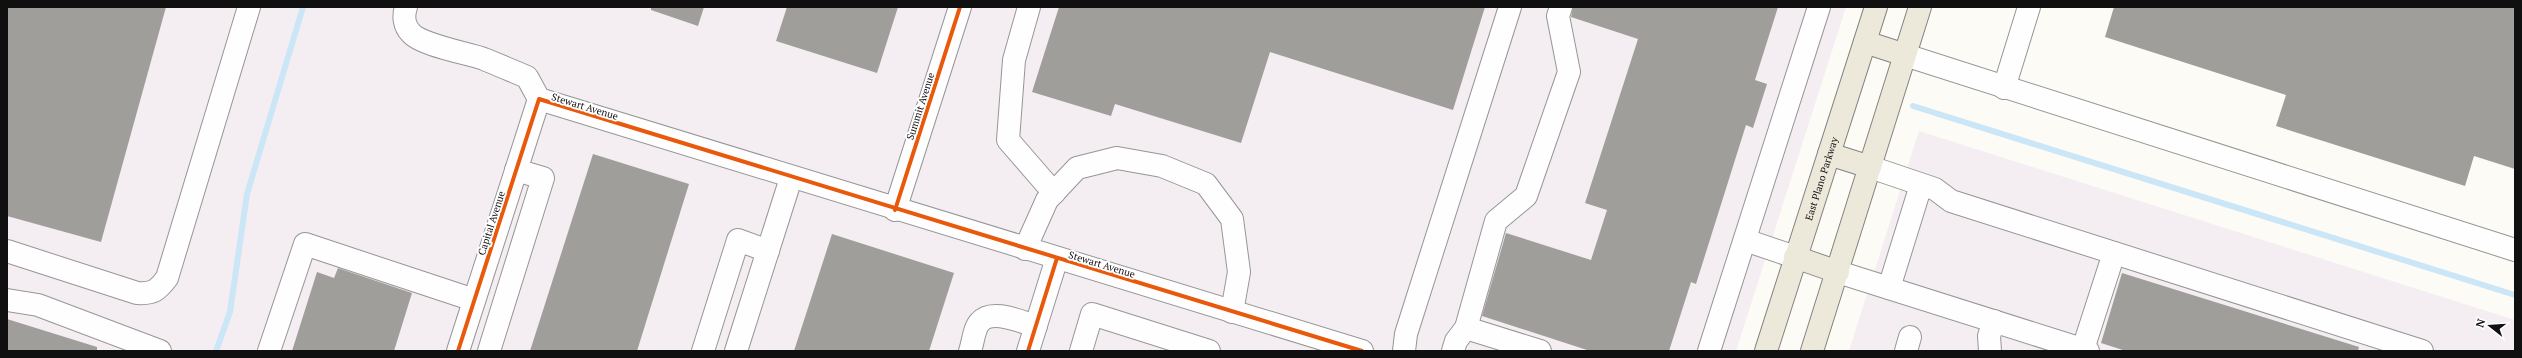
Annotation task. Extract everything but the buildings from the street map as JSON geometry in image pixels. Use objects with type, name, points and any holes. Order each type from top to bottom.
[{"type":"main road","name":"East Plano Parkway","points":[[1766,351],[1876,7]]},
{"type":"main road","points":[[1812,351],[1920,7]]},
{"type":"main road","points":[[1865,42],[1905,55]]},
{"type":"main road","points":[[1829,154],[1870,167]]},
{"type":"main road","points":[[1795,257],[1838,272]]},
{"type":"street","points":[[7,252],[137,293],[157,291],[167,278],[249,7]]},
{"type":"street","points":[[406,7],[404,13],[406,25],[411,34],[430,43],[484,59],[527,77],[539,99]]},
{"type":"street","name":"Summit Avenue","points":[[895,210],[960,7]]},
{"type":"street","points":[[1029,7],[1014,60],[1008,140],[1054,193]]},
{"type":"street","points":[[1404,351],[1406,334],[1510,7]]},
{"type":"street","points":[[1452,351],[1456,341],[1466,328],[1496,221],[1526,196],[1569,72],[1558,16],[1561,7]]},
{"type":"street","points":[[1708,351],[1819,7]]},
{"type":"street","points":[[2004,88],[2029,7]]},
{"type":"street","points":[[1905,55],[2004,88],[2515,250]]},
{"type":"street","name":"Capital Avenue","points":[[458,351],[539,99]]},
{"type":"street","name":"Stewart Avenue","points":[[539,99],[895,210],[1362,351]]},
{"type":"street","points":[[1025,249],[1047,200],[1078,168],[1117,158],[1162,166],[1206,184],[1232,219],[1239,272],[1232,312]]},
{"type":"street","points":[[1870,167],[1935,189],[1951,201],[2422,351]]},
{"type":"street","points":[[489,351],[543,178],[516,170]]},
{"type":"street","points":[[736,351],[791,178]]},
{"type":"street","points":[[1888,288],[1921,185]]},
{"type":"street","points":[[703,351],[738,240],[768,251]]},
{"type":"street","points":[[1745,240],[1795,257]]},
{"type":"street","points":[[269,351],[305,244],[474,300]]},
{"type":"street","points":[[1838,272],[2086,350],[2114,253]]},
{"type":"street","points":[[1028,351],[1057,258]]},
{"type":"street","points":[[7,300],[38,305],[160,351]]},
{"type":"street","points":[[1081,351],[1092,314],[1209,351]]},
{"type":"street","points":[[970,351],[979,322],[986,317],[997,316],[1036,326]]},
{"type":"street","points":[[1990,351],[1990,336],[1994,321]]},
{"type":"street","points":[[1466,328],[1540,351]]},
{"type":"shaded area","points":[[7,7],[1846,7],[1736,351],[7,351]]},
{"type":"shaded area","points":[[1919,131],[2515,320],[2515,351],[1849,351]]},
{"type":"waterway","points":[[216,351],[230,312],[247,194],[303,7]]},
{"type":"waterway","points":[[1913,106],[2515,295]]},
{"type":"cycle path","points":[[895,210],[960,7]]},
{"type":"cycle path","points":[[458,351],[539,99],[1362,351]]},
{"type":"cycle path","points":[[1028,351],[1057,258]]}]
